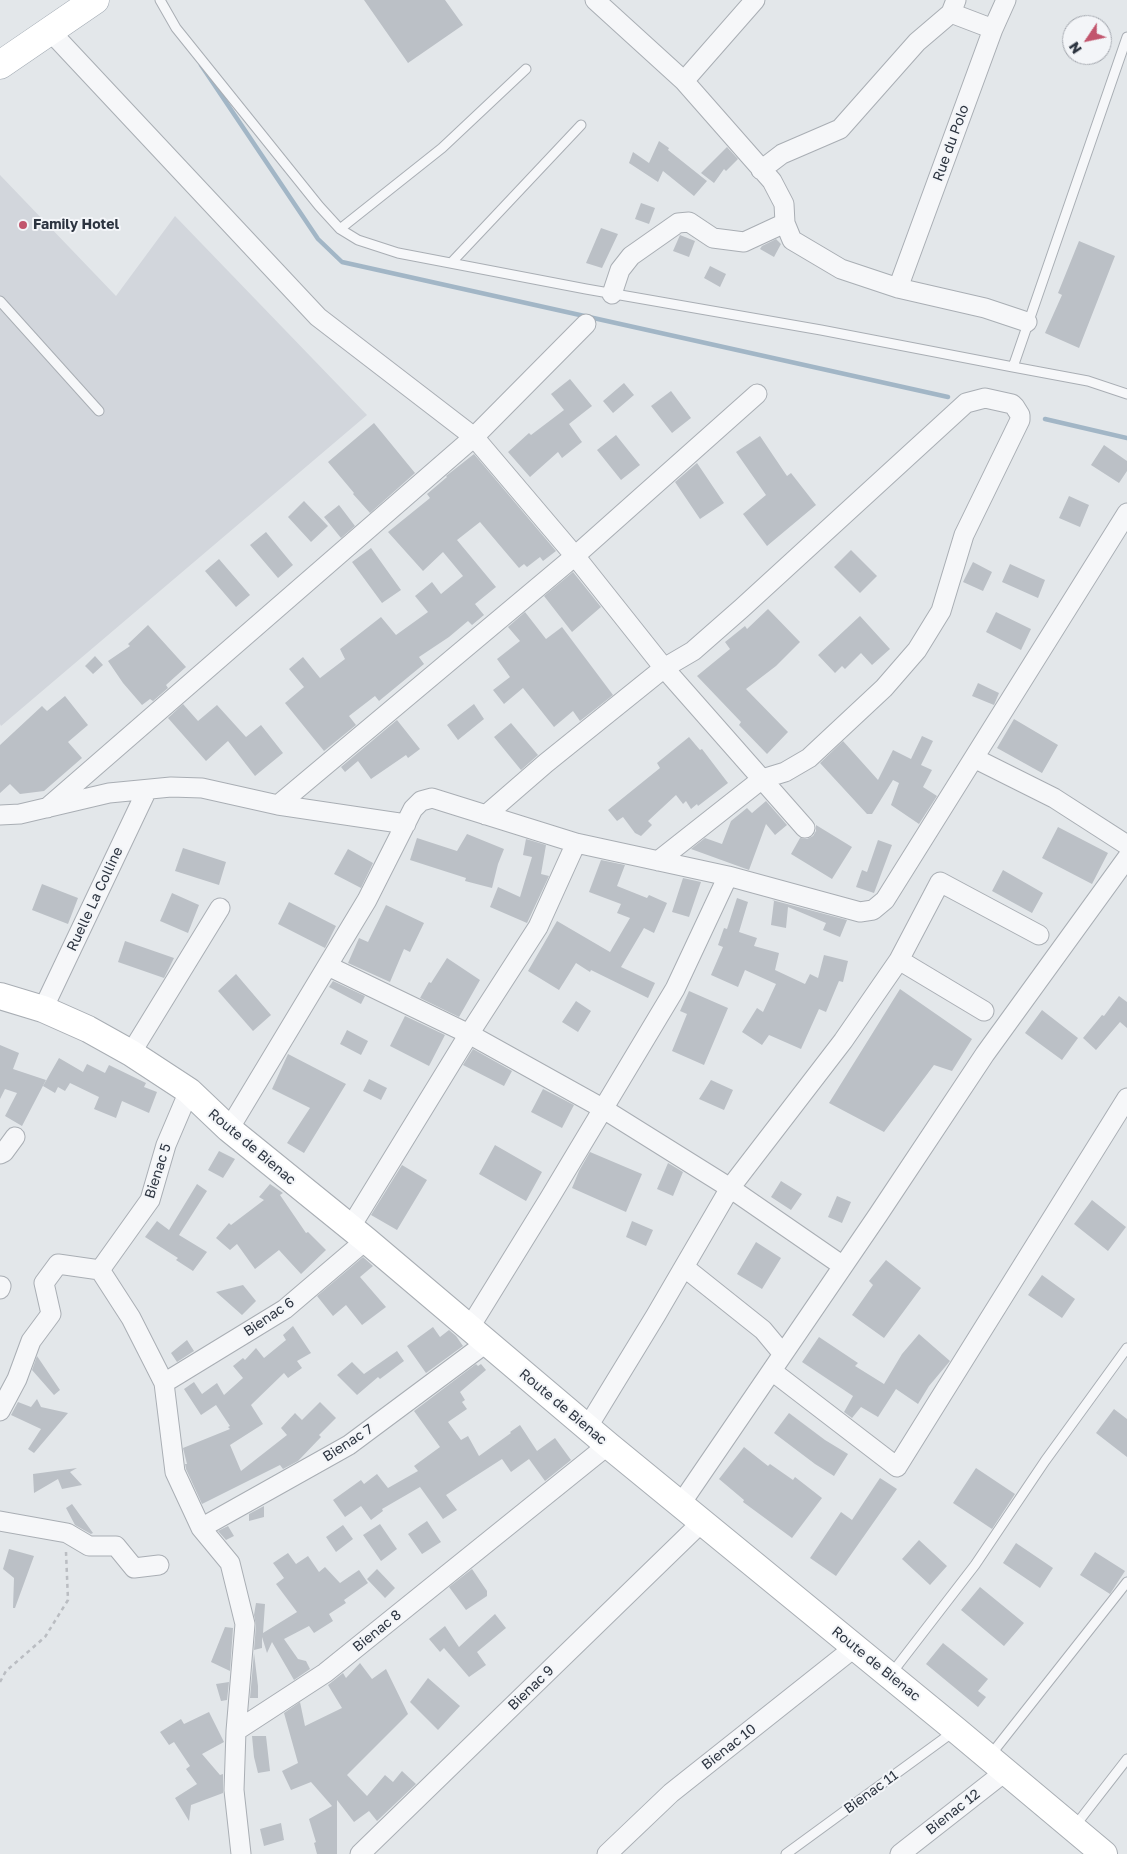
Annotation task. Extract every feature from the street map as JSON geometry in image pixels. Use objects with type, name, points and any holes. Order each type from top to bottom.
[{"type":"main road","points":[[0,65],[95,0]]},
{"type":"main road","name":"Route de Bienac","points":[[0,996],[43,1009],[88,1029],[131,1054],[189,1092],[230,1129],[358,1234],[608,1446],[890,1675],[1102,1853]]},
{"type":"street","points":[[595,0],[684,80],[772,181],[784,204],[785,223],[792,240],[841,269],[898,288],[986,308],[1027,322]]},
{"type":"street","points":[[684,80],[755,0]]},
{"type":"street","name":"Rue du Polo","points":[[898,288],[993,29],[1006,0]]},
{"type":"street","points":[[761,170],[782,154],[840,129],[917,42],[954,7],[993,29]]},
{"type":"street","points":[[50,31],[318,316],[474,437],[575,556],[664,668],[805,828]]},
{"type":"street","points":[[612,294],[620,270],[631,256],[678,223],[689,222],[713,238],[744,242],[785,223]]},
{"type":"street","points":[[47,808],[474,437],[586,324]]},
{"type":"street","points":[[278,805],[575,556],[757,394]]},
{"type":"street","points":[[486,816],[546,763],[664,668],[693,651],[966,403],[985,398],[1012,404],[1020,415],[1020,420],[964,535],[941,611],[917,650],[884,688],[809,758],[785,772],[762,779],[658,860]]},
{"type":"street","points":[[230,1129],[367,900],[413,809],[421,800],[432,798],[576,843],[728,876],[860,912],[872,910],[885,900],[1127,513]]},
{"type":"street","points":[[974,758],[1054,798],[1127,845]]},
{"type":"street","points":[[0,815],[20,814],[109,793],[171,787],[202,788],[278,805],[406,824]]},
{"type":"street","name":"Ruelle La Colline","points":[[43,1009],[147,790]]},
{"type":"street","name":"Bienac 6","points":[[164,1383],[285,1309],[358,1234],[469,1034],[538,927],[576,843]]},
{"type":"street","points":[[680,1505],[843,1266],[984,1054],[1117,877],[1127,858]]},
{"type":"street","points":[[478,1335],[549,1199],[675,989],[728,876]]},
{"type":"street","points":[[587,1428],[730,1188],[842,1041],[898,960],[940,882],[1039,935]]},
{"type":"street","points":[[131,1054],[220,908]]},
{"type":"street","points":[[898,960],[984,1011]]},
{"type":"street","points":[[328,966],[469,1034],[602,1108],[730,1188],[843,1266]]},
{"type":"street","name":"Bienac 5","points":[[100,1270],[150,1200],[166,1145],[189,1092]]},
{"type":"street","points":[[772,1371],[897,1467],[1127,1098]]},
{"type":"street","points":[[0,1154],[4,1152],[16,1136]]},
{"type":"street","points":[[0,1411],[17,1379],[31,1341],[51,1314],[44,1283],[58,1264],[100,1270],[131,1318],[164,1383],[175,1472],[201,1528],[230,1563],[246,1624],[236,1731],[234,1790],[241,1854]]},
{"type":"street","points":[[684,1267],[762,1330],[783,1354]]},
{"type":"street","name":"Bienac 7","points":[[201,1528],[349,1446],[478,1335]]},
{"type":"street","name":"Bienac 8","points":[[236,1731],[325,1673],[608,1446]]},
{"type":"street","points":[[0,1521],[67,1534],[89,1546],[116,1546],[134,1568],[158,1565]]},
{"type":"street","name":"Bienac 9","points":[[360,1854],[702,1522]]},
{"type":"street","name":"Bienac 10","points":[[608,1854],[671,1793],[855,1647]]},
{"type":"street","name":"Bienac 12","points":[[900,1854],[997,1764]]},
{"type":"lane","points":[[160,0],[176,28],[319,206],[340,229],[358,240],[398,253],[1088,381],[1127,394]]},
{"type":"lane","points":[[1013,366],[1127,37]]},
{"type":"lane","points":[[340,229],[442,148],[526,69]]},
{"type":"lane","points":[[451,263],[581,125]]},
{"type":"lane","points":[[0,301],[99,411]]},
{"type":"lane","points":[[890,1675],[975,1565],[1045,1460],[1115,1367],[1127,1348]]},
{"type":"lane","points":[[997,1764],[1127,1582]]},
{"type":"lane","name":"Bienac 11","points":[[786,1854],[956,1730]]},
{"type":"lane","points":[[1073,1828],[1127,1759]]},
{"type":"path","points":[[0,1682],[6,1671],[45,1637],[68,1600],[67,1534]]},
{"type":"shaded area","points":[[0,175],[116,296],[175,216],[367,415],[1,726],[0,724]]},
{"type":"building","points":[[364,0],[445,0],[463,25],[408,63]]},
{"type":"building","points":[[659,141],[707,181],[694,196],[663,171],[658,182],[629,163],[633,152],[649,163]]},
{"type":"building","points":[[727,147],[738,159],[726,171],[724,169],[714,183],[701,173]]},
{"type":"building","points":[[641,203],[655,208],[649,224],[635,219]]},
{"type":"building","points":[[601,228],[618,234],[602,268],[586,263]]},
{"type":"building","points":[[680,235],[695,241],[689,257],[673,251]]},
{"type":"building","points":[[776,239],[781,244],[774,257],[760,249],[762,246]]},
{"type":"building","points":[[1079,241],[1115,256],[1079,348],[1045,333],[1062,295],[1058,293]]},
{"type":"building","points":[[710,266],[726,274],[720,287],[704,278]]},
{"type":"building","points":[[570,379],[592,406],[569,424],[582,442],[562,458],[558,452],[530,477],[508,452],[529,433],[531,435],[564,410],[551,394]]},
{"type":"building","points":[[624,383],[634,395],[613,413],[603,401]]},
{"type":"building","points":[[671,391],[691,418],[672,433],[651,406]]},
{"type":"building","points":[[374,423],[415,473],[370,513],[328,462]]},
{"type":"building","points":[[616,435],[640,465],[621,480],[597,450]]},
{"type":"building","points":[[760,436],[787,476],[791,473],[816,505],[767,546],[743,514],[766,495],[736,452]]},
{"type":"building","points":[[1104,445],[1127,461],[1127,471],[1119,483],[1091,465]]},
{"type":"building","points":[[474,454],[556,551],[543,561],[540,557],[527,567],[524,564],[519,568],[480,522],[457,540],[496,587],[475,604],[484,615],[472,625],[468,621],[449,637],[419,657],[424,664],[379,701],[375,696],[349,716],[356,725],[324,751],[285,703],[304,687],[289,669],[303,657],[320,678],[345,659],[340,649],[381,617],[396,635],[428,612],[415,596],[432,582],[441,594],[463,576],[443,552],[423,571],[388,532],[430,498],[427,494]]},
{"type":"building","points":[[697,463],[724,503],[700,519],[675,482]]},
{"type":"building","points":[[1069,496],[1089,505],[1080,527],[1059,518]]},
{"type":"building","points":[[304,501],[328,526],[311,542],[288,517]]},
{"type":"building","points":[[339,505],[355,526],[341,538],[324,517]]},
{"type":"building","points":[[266,532],[293,565],[278,578],[250,545]]},
{"type":"building","points":[[371,548],[401,590],[382,603],[352,562]]},
{"type":"building","points":[[851,550],[877,576],[860,593],[834,567]]},
{"type":"building","points":[[219,559],[250,595],[236,607],[205,571]]},
{"type":"building","points":[[973,562],[992,572],[983,591],[963,582]]},
{"type":"building","points":[[1010,564],[1045,580],[1038,598],[1002,582]]},
{"type":"building","points":[[573,572],[601,607],[572,632],[544,596]]},
{"type":"building","points":[[768,609],[800,642],[776,666],[746,689],[788,732],[767,754],[739,725],[741,722],[697,676],[730,649],[725,642],[745,626],[747,629]]},
{"type":"building","points":[[525,612],[546,639],[562,627],[613,695],[580,721],[573,711],[554,727],[523,688],[504,704],[493,690],[510,677],[497,659],[520,641],[508,627]]},
{"type":"building","points":[[996,612],[1031,629],[1021,650],[986,632]]},
{"type":"building","points":[[860,616],[890,649],[872,665],[861,653],[845,669],[842,666],[835,673],[818,655]]},
{"type":"building","points":[[148,625],[186,667],[166,685],[168,688],[153,701],[150,699],[142,705],[123,683],[108,661],[130,646],[128,644]]},
{"type":"building","points":[[95,656],[103,665],[93,674],[85,666]]},
{"type":"building","points":[[978,683],[999,693],[994,705],[972,696]]},
{"type":"building","points":[[65,696],[88,725],[68,742],[82,758],[44,791],[20,794],[10,784],[0,793],[0,745],[42,706],[47,711]]},
{"type":"building","points":[[183,704],[198,721],[217,705],[246,737],[261,725],[283,753],[255,776],[228,741],[206,761],[168,718]]},
{"type":"building","points":[[474,704],[484,719],[458,740],[447,725]]},
{"type":"building","points":[[1014,719],[1058,745],[1042,773],[997,748]]},
{"type":"building","points":[[397,720],[420,749],[408,758],[406,755],[371,779],[358,761],[345,772],[341,767]]},
{"type":"building","points":[[511,723],[538,755],[521,770],[494,737]]},
{"type":"building","points":[[922,736],[933,741],[921,765],[932,770],[923,787],[937,796],[919,824],[891,805],[899,783],[893,780],[872,814],[867,814],[820,763],[843,741],[878,780],[893,750],[911,759]]},
{"type":"building","points":[[689,737],[700,750],[702,749],[728,783],[698,806],[697,804],[691,809],[686,801],[683,804],[676,795],[648,821],[652,825],[641,836],[635,833],[623,817],[617,821],[608,810],[660,768],[657,763]]},
{"type":"building","points":[[766,801],[787,825],[775,835],[766,824],[749,870],[691,849],[705,838],[722,844],[731,821],[747,808],[752,813]]},
{"type":"building","points":[[816,825],[852,847],[832,879],[791,854],[800,838],[807,839],[813,836],[816,831]]},
{"type":"building","points":[[1058,827],[1108,853],[1092,884],[1042,858]]},
{"type":"building","points":[[467,834],[504,849],[492,888],[465,881],[466,878],[410,860],[417,838],[457,851]]},
{"type":"building","points":[[526,839],[546,845],[541,874],[549,876],[527,923],[490,907],[498,887],[520,897],[532,857],[523,855]]},
{"type":"building","points":[[878,840],[892,845],[874,893],[856,887],[862,870],[867,872]]},
{"type":"building","points":[[183,848],[226,862],[219,885],[175,871]]},
{"type":"building","points":[[348,849],[373,863],[361,888],[334,874]]},
{"type":"building","points":[[601,860],[625,865],[617,886],[647,898],[649,895],[667,903],[654,933],[644,928],[621,967],[655,983],[648,998],[591,970],[590,972],[576,963],[559,990],[528,971],[557,921],[610,952],[630,918],[617,913],[621,904],[589,892]]},
{"type":"building","points":[[1003,870],[1043,893],[1032,913],[992,891]]},
{"type":"building","points":[[683,878],[701,882],[689,917],[672,912]]},
{"type":"building","points":[[42,884],[78,898],[68,924],[32,910]]},
{"type":"building","points":[[172,893],[199,905],[188,933],[160,921]]},
{"type":"building","points":[[737,898],[748,902],[739,932],[757,938],[754,946],[779,953],[775,970],[805,984],[810,974],[818,978],[824,955],[848,961],[843,982],[839,981],[826,1012],[819,1009],[801,1049],[769,1035],[762,1045],[742,1032],[757,1008],[763,1012],[776,984],[745,970],[738,987],[711,975],[723,947],[718,945],[724,928],[727,929]]},
{"type":"building","points":[[772,900],[847,920],[840,937],[823,930],[826,923],[788,907],[786,928],[771,925],[774,901]]},
{"type":"building","points":[[289,902],[336,926],[325,948],[278,924]]},
{"type":"building","points":[[386,905],[424,923],[410,952],[404,949],[390,982],[348,963],[359,938],[368,942]]},
{"type":"building","points":[[125,941],[174,958],[164,978],[118,962]]},
{"type":"building","points":[[447,958],[480,980],[459,1017],[420,998]]},
{"type":"building","points":[[236,974],[271,1015],[253,1031],[218,991]]},
{"type":"building","points":[[333,981],[365,996],[361,1004],[329,987]]},
{"type":"building","points":[[900,989],[972,1039],[952,1071],[934,1065],[884,1132],[829,1103]]},
{"type":"building","points":[[689,991],[728,1008],[704,1065],[672,1051],[687,1014],[680,1011]]},
{"type":"building","points":[[1119,996],[1127,1002],[1127,1028],[1120,1022],[1096,1050],[1083,1038],[1102,1015],[1104,1016]]},
{"type":"building","points":[[576,1001],[591,1011],[578,1032],[562,1022]]},
{"type":"building","points":[[1042,1010],[1078,1038],[1062,1060],[1025,1033]]},
{"type":"building","points":[[405,1016],[445,1035],[429,1066],[390,1046]]},
{"type":"building","points":[[347,1030],[368,1041],[361,1055],[340,1044]]},
{"type":"building","points":[[0,1045],[19,1053],[13,1069],[46,1080],[22,1126],[5,1116],[17,1093],[5,1089],[0,1099]]},
{"type":"building","points":[[473,1049],[512,1071],[504,1086],[463,1065]]},
{"type":"building","points":[[288,1054],[346,1084],[304,1153],[287,1143],[310,1108],[272,1089]]},
{"type":"building","points":[[59,1058],[83,1072],[87,1064],[105,1073],[109,1065],[146,1083],[144,1087],[157,1092],[149,1113],[122,1101],[116,1118],[94,1109],[99,1097],[70,1083],[65,1091],[58,1087],[55,1093],[43,1086]]},
{"type":"building","points":[[369,1079],[387,1088],[381,1100],[363,1091]]},
{"type":"building","points":[[711,1080],[733,1090],[724,1110],[699,1099]]},
{"type":"building","points":[[543,1089],[574,1105],[562,1128],[531,1112]]},
{"type":"building","points":[[495,1145],[542,1172],[526,1201],[479,1174]]},
{"type":"building","points":[[219,1151],[235,1159],[223,1178],[208,1170]]},
{"type":"building","points":[[590,1152],[642,1174],[626,1212],[572,1188]]},
{"type":"building","points":[[668,1163],[683,1172],[673,1196],[657,1189]]},
{"type":"building","points":[[402,1165],[427,1180],[397,1230],[371,1215]]},
{"type":"building","points":[[781,1181],[802,1194],[791,1210],[771,1197]]},
{"type":"building","points":[[197,1184],[207,1191],[179,1235],[207,1252],[193,1271],[176,1260],[178,1258],[145,1237],[157,1221],[169,1230]]},
{"type":"building","points":[[270,1184],[283,1193],[280,1195],[306,1233],[308,1232],[326,1250],[301,1274],[279,1250],[255,1269],[237,1244],[230,1250],[216,1238],[229,1223],[231,1225],[264,1200],[259,1197]]},
{"type":"building","points":[[837,1196],[851,1202],[842,1223],[828,1217]]},
{"type":"building","points":[[1092,1200],[1126,1227],[1108,1251],[1074,1224]]},
{"type":"building","points":[[632,1221],[653,1230],[646,1246],[626,1237]]},
{"type":"building","points":[[756,1242],[781,1258],[762,1289],[737,1274]]},
{"type":"building","points":[[363,1257],[373,1266],[360,1277],[386,1307],[362,1325],[346,1305],[333,1316],[317,1296]]},
{"type":"building","points":[[886,1260],[921,1288],[884,1338],[852,1315],[873,1285],[869,1281]]},
{"type":"building","points":[[1042,1275],[1075,1299],[1062,1318],[1028,1295]]},
{"type":"building","points":[[243,1285],[256,1301],[242,1315],[216,1292]]},
{"type":"building","points":[[293,1326],[311,1353],[297,1361],[302,1368],[288,1378],[284,1373],[251,1405],[263,1424],[230,1445],[241,1471],[287,1435],[281,1428],[295,1413],[302,1420],[320,1402],[336,1418],[298,1461],[283,1469],[280,1465],[202,1504],[186,1469],[185,1464],[187,1464],[183,1448],[230,1429],[228,1427],[230,1426],[216,1405],[201,1415],[184,1389],[194,1382],[202,1394],[217,1383],[224,1395],[243,1378],[233,1366],[243,1358],[245,1360],[256,1348],[264,1358],[286,1340],[283,1335]]},
{"type":"building","points":[[433,1327],[440,1337],[449,1330],[463,1346],[426,1373],[407,1346]]},
{"type":"building","points":[[919,1334],[950,1361],[929,1386],[918,1404],[896,1389],[878,1417],[861,1407],[852,1418],[844,1412],[853,1396],[802,1362],[819,1337],[858,1363],[855,1366],[884,1384],[902,1354]]},
{"type":"building","points":[[187,1340],[194,1351],[177,1362],[171,1353]]},
{"type":"building","points":[[397,1351],[404,1361],[380,1379],[378,1377],[357,1395],[337,1375],[352,1362],[364,1374]]},
{"type":"building","points":[[37,1356],[60,1390],[54,1395],[32,1370]]},
{"type":"building","points":[[476,1364],[478,1366],[481,1364],[486,1370],[460,1392],[465,1400],[462,1402],[467,1409],[448,1422],[461,1440],[468,1436],[479,1456],[520,1425],[537,1451],[555,1438],[571,1460],[545,1481],[529,1459],[511,1472],[502,1459],[446,1495],[457,1510],[443,1519],[420,1487],[382,1509],[383,1511],[371,1520],[361,1506],[345,1517],[333,1500],[361,1480],[364,1484],[377,1474],[388,1488],[418,1471],[414,1466],[440,1447],[414,1411]]},
{"type":"building","points":[[37,1399],[41,1407],[68,1413],[34,1453],[28,1449],[41,1429],[11,1415],[18,1402],[31,1407]]},
{"type":"building","points":[[1114,1409],[1127,1419],[1127,1457],[1096,1433]]},
{"type":"building","points":[[789,1413],[825,1440],[848,1454],[834,1476],[774,1433]]},
{"type":"building","points":[[744,1447],[768,1466],[770,1464],[793,1480],[795,1477],[822,1498],[792,1538],[743,1502],[744,1500],[719,1479]]},
{"type":"building","points":[[77,1468],[70,1472],[82,1485],[62,1489],[58,1479],[34,1493],[33,1474]]},
{"type":"building","points":[[976,1468],[1015,1494],[992,1529],[953,1503]]},
{"type":"building","points":[[880,1478],[897,1489],[836,1576],[810,1558],[841,1512],[852,1520]]},
{"type":"building","points":[[72,1504],[93,1533],[91,1534],[75,1525],[66,1508]]},
{"type":"building","points":[[264,1506],[264,1517],[249,1521],[249,1514]]},
{"type":"building","points":[[427,1521],[441,1542],[422,1554],[408,1534]]},
{"type":"building","points":[[380,1524],[397,1549],[381,1561],[363,1535]]},
{"type":"building","points":[[343,1525],[353,1539],[336,1552],[326,1537]]},
{"type":"building","points":[[228,1526],[234,1536],[226,1540],[218,1531]]},
{"type":"building","points":[[919,1540],[947,1566],[930,1585],[902,1559]]},
{"type":"building","points":[[1016,1543],[1053,1568],[1040,1588],[1003,1563]]},
{"type":"building","points":[[9,1549],[34,1556],[15,1608],[13,1608],[14,1578],[3,1569]]},
{"type":"building","points":[[1095,1552],[1125,1571],[1110,1594],[1080,1575]]},
{"type":"building","points":[[288,1553],[296,1564],[308,1556],[319,1572],[325,1567],[340,1583],[359,1570],[368,1583],[344,1600],[346,1603],[329,1614],[333,1621],[314,1633],[309,1626],[284,1639],[298,1659],[306,1661],[310,1669],[294,1680],[272,1642],[267,1653],[262,1637],[262,1648],[254,1650],[256,1603],[265,1604],[263,1633],[297,1612],[276,1584],[284,1578],[273,1563]]},
{"type":"building","points":[[377,1569],[395,1588],[385,1598],[367,1579]]},
{"type":"building","points":[[472,1569],[487,1591],[487,1596],[466,1610],[449,1587]]},
{"type":"building","points":[[980,1587],[1024,1623],[1004,1646],[961,1610]]},
{"type":"building","points":[[495,1614],[506,1628],[477,1652],[486,1665],[469,1677],[444,1648],[440,1652],[429,1639],[445,1626],[459,1647]]},
{"type":"building","points":[[225,1627],[233,1628],[230,1671],[211,1662]]},
{"type":"building","points":[[943,1643],[988,1679],[978,1691],[986,1697],[978,1707],[926,1664]]},
{"type":"building","points":[[254,1653],[258,1698],[250,1698]]},
{"type":"building","points":[[360,1663],[372,1679],[386,1669],[408,1714],[347,1775],[367,1796],[385,1775],[393,1782],[402,1771],[416,1784],[377,1821],[369,1811],[354,1822],[337,1800],[337,1854],[317,1854],[314,1843],[316,1842],[309,1819],[332,1806],[311,1782],[291,1790],[282,1771],[298,1763],[284,1713],[300,1702],[305,1726],[342,1708],[328,1685],[343,1673],[346,1678]]},
{"type":"building","points":[[428,1678],[460,1706],[438,1730],[410,1702]]},
{"type":"building","points":[[229,1682],[227,1700],[221,1701],[216,1684]]},
{"type":"building","points":[[209,1712],[224,1742],[202,1754],[220,1775],[223,1774],[223,1793],[191,1805],[189,1821],[175,1798],[197,1784],[186,1769],[190,1766],[174,1742],[169,1745],[160,1732],[181,1719],[184,1724]]},
{"type":"building","points":[[252,1736],[266,1736],[270,1771],[258,1773]]},
{"type":"building","points":[[281,1823],[284,1840],[264,1846],[260,1829]]},
{"type":"waterway","points":[[201,65],[318,239],[342,262],[948,397]]},
{"type":"waterway","points":[[1045,419],[1127,438]]},
{"type":"place","name":"Family Hotel","points":[[23,225]]}]
